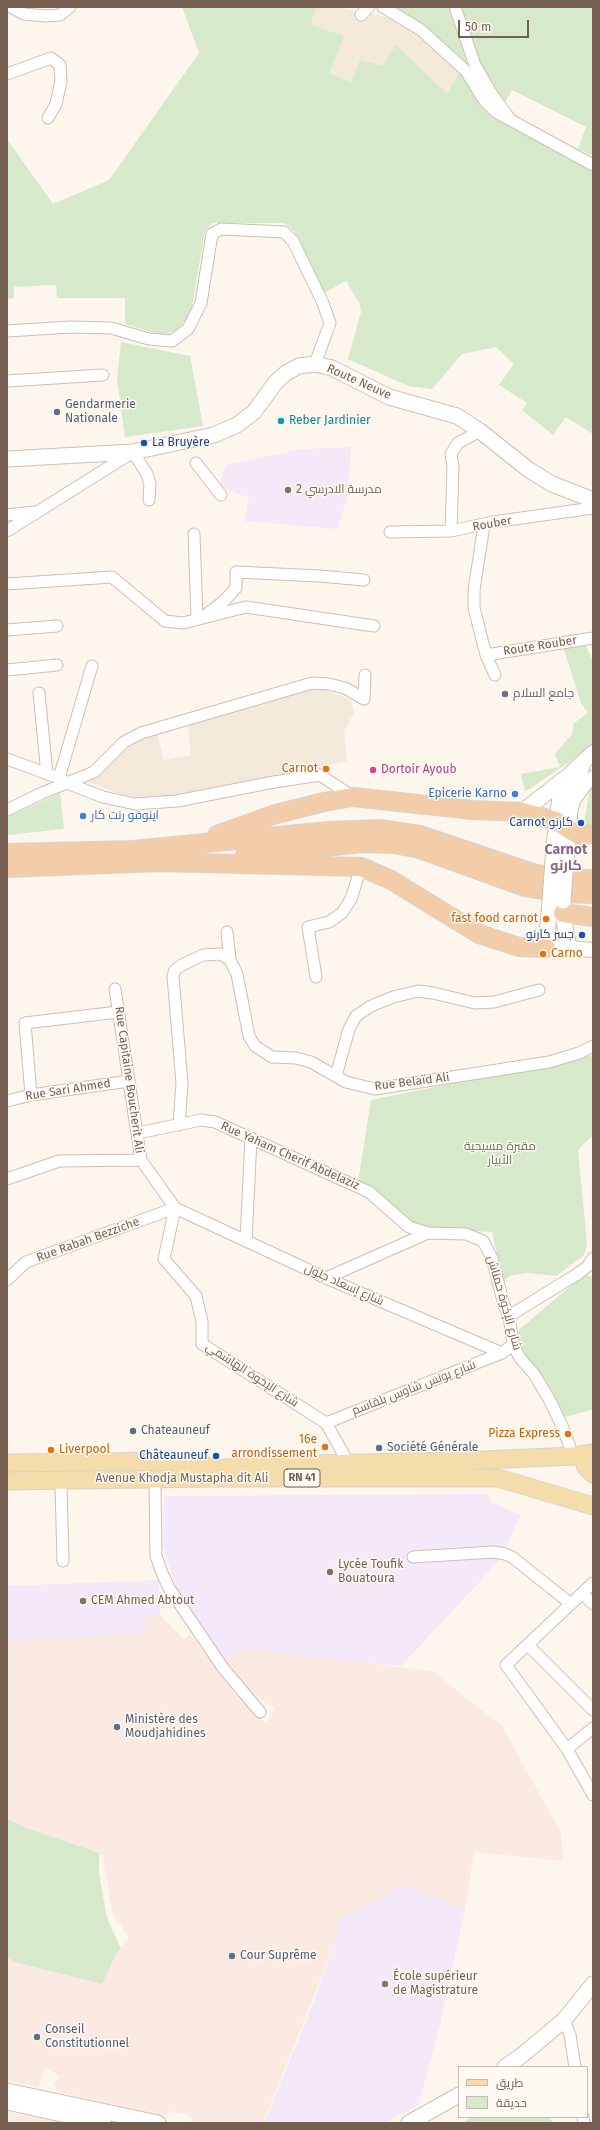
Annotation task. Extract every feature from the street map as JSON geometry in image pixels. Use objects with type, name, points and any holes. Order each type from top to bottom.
[{"type":"highway","points":[[142,849],[205,839],[276,814],[324,802],[353,797],[473,810],[522,812],[562,833],[578,835],[593,834]]},
{"type":"highway","points":[[7,853],[142,849],[330,831],[379,829],[420,835],[533,873],[566,879],[593,879]]},
{"type":"highway","points":[[7,868],[158,862],[363,843],[394,844],[420,850],[525,887],[563,893],[593,894]]},
{"type":"highway","points":[[158,862],[361,867],[391,880],[479,934],[519,947],[546,948]]},
{"type":"highway","points":[[557,906],[593,917]]},
{"type":"main road","name":"Route Neuve","points":[[7,459],[133,452],[214,435],[237,425],[254,412],[276,382],[286,374],[298,366],[315,364],[332,368],[389,397],[449,412],[480,431],[529,470],[552,484],[593,500]]},
{"type":"main road","points":[[522,812],[568,776],[588,757]]},
{"type":"main road","points":[[562,833],[588,757]]},
{"type":"main road","points":[[546,948],[556,932],[562,833],[560,797],[568,776]]},
{"type":"main road","points":[[546,948],[569,948],[557,906]]},
{"type":"main road","points":[[584,1454],[585,1466],[593,1474]]},
{"type":"main road","name":"Avenue Khodja Mustapha dit Ali","points":[[7,1476],[584,1454]]},
{"type":"main road","points":[[7,1463],[170,1461],[202,1464],[214,1469]]},
{"type":"main road","name":"Avenue Khodja Mustapha dit Ali","points":[[7,1481],[498,1478],[593,1506]]},
{"type":"main road","name":"RN 41","points":[[7,1488],[200,1484],[237,1479]]},
{"type":"main road","points":[[506,2066],[521,2056],[564,2020],[593,1984]]},
{"type":"main road","points":[[7,2091],[158,2123]]},
{"type":"main road","points":[[409,2123],[458,2096]]},
{"type":"main road","points":[[7,2102],[103,2123]]},
{"type":"street","points":[[11,7],[24,14],[60,16],[70,7]]},
{"type":"street","points":[[383,7],[421,30],[466,71],[484,100],[496,112],[593,164]]},
{"type":"street","points":[[455,7],[475,65],[491,93],[511,121]]},
{"type":"street","points":[[7,74],[51,58],[60,65],[61,81],[56,104],[48,118]]},
{"type":"street","points":[[7,331],[71,327],[111,328],[149,339],[172,341],[188,329],[200,303],[212,234],[221,229],[284,232],[293,240],[323,303],[330,323],[315,364]]},
{"type":"street","points":[[7,380],[103,375]]},
{"type":"street","points":[[451,531],[453,467],[451,454],[458,443],[480,431]]},
{"type":"street","points":[[7,531],[36,511],[133,452],[147,474],[150,484],[149,500]]},
{"type":"street","points":[[196,463],[221,495]]},
{"type":"street","name":"Rouber","points":[[390,532],[451,531],[593,508]]},
{"type":"street","points":[[7,515],[36,511]]},
{"type":"street","name":"Route Rouber","points":[[484,525],[474,590],[474,608],[486,655],[495,675]]},
{"type":"street","points":[[194,534],[199,619]]},
{"type":"street","points":[[199,619],[224,601],[236,588],[236,572],[320,576],[364,580]]},
{"type":"street","points":[[7,584],[112,577],[165,621],[183,623],[246,607],[374,626]]},
{"type":"street","points":[[7,630],[57,626]]},
{"type":"street","name":"Route Rouber","points":[[486,655],[593,638]]},
{"type":"street","points":[[7,670],[57,665]]},
{"type":"street","points":[[63,780],[92,666]]},
{"type":"street","points":[[7,810],[63,780],[94,772],[124,742],[141,733],[312,683],[329,684],[344,688],[364,699],[365,675]]},
{"type":"street","points":[[39,693],[47,774]]},
{"type":"street","points":[[7,759],[103,797],[135,804],[177,801],[274,782],[320,775],[353,797]]},
{"type":"street","points":[[562,833],[578,796],[593,776]]},
{"type":"street","points":[[316,977],[308,927],[329,922],[342,913],[351,899],[361,867]]},
{"type":"street","name":"Rue Belaïd Ali","points":[[227,932],[230,960],[237,974],[245,1021],[253,1044],[272,1057],[296,1058],[311,1062],[346,1082],[375,1089],[549,1062],[579,1053],[593,1046]]},
{"type":"street","points":[[569,948],[593,950]]},
{"type":"street","points":[[180,1125],[182,1083],[173,976],[175,970],[196,957],[221,954],[230,960]]},
{"type":"street","name":"Rue Capitaine Boucherit Ali","points":[[115,989],[138,1133],[140,1160],[175,1208]]},
{"type":"street","points":[[336,1076],[349,1029],[356,1016],[371,1006],[393,997],[418,991],[475,1003],[494,1002],[539,990]]},
{"type":"street","points":[[31,1095],[25,1024],[118,1012]]},
{"type":"street","name":"Rue Sari Ahmed","points":[[7,1100],[129,1080]]},
{"type":"street","name":"Rue Yaham Cherif Abdelaziz","points":[[138,1133],[201,1120],[215,1122],[369,1192],[410,1227],[428,1233]]},
{"type":"street","points":[[246,1240],[251,1138]]},
{"type":"street","points":[[7,1179],[59,1161],[140,1160]]},
{"type":"street","name":"شارع إسعاد جلول","points":[[175,1208],[326,1278],[502,1353]]},
{"type":"street","name":"Rue Rabah Bezziche","points":[[7,1280],[26,1262],[175,1208]]},
{"type":"street","name":"شارع الإخوة الهاشمي","points":[[175,1208],[164,1259],[196,1296],[202,1322],[202,1344],[326,1423],[349,1464]]},
{"type":"street","points":[[326,1278],[428,1233]]},
{"type":"street","name":"شارع الإخوة حمناش","points":[[428,1233],[466,1234],[483,1241],[492,1258],[504,1305],[509,1316],[513,1345],[520,1358],[534,1374],[549,1399],[563,1428],[584,1454]]},
{"type":"street","points":[[509,1316],[591,1265]]},
{"type":"street","points":[[502,1353],[513,1345]]},
{"type":"street","name":"شارع يونس شاوس بلقاسم","points":[[326,1423],[502,1353]]},
{"type":"street","points":[[155,1485],[156,1556],[169,1588],[223,1668],[260,1712]]},
{"type":"street","points":[[61,1486],[63,1561]]},
{"type":"street","points":[[413,1557],[494,1552],[505,1554],[512,1557],[571,1604]]},
{"type":"street","points":[[593,1583],[506,1665],[567,1750],[593,1795]]},
{"type":"street","points":[[583,1594],[593,1604]]},
{"type":"street","points":[[528,1645],[593,1710]]},
{"type":"street","points":[[567,1750],[593,1728]]},
{"type":"street","points":[[564,2020],[570,2035],[575,2066]]},
{"type":"shaded area","points":[[316,7],[334,7],[397,19],[426,38],[459,73],[447,94],[383,66],[351,82],[329,73],[311,25]]},
{"type":"shaded area","name":"مدرسة الادرسي 2","points":[[351,447],[348,493],[338,529],[244,521],[249,498],[219,486],[226,465],[302,449]]},
{"type":"shaded area","points":[[318,687],[351,700],[354,713],[344,731],[347,761],[320,767],[321,770],[171,799],[130,798],[88,782],[138,739],[158,734],[163,760],[191,755],[188,722]]},
{"type":"shaded area","name":"Lycée Toufik Bouatoura","points":[[489,1494],[490,1502],[521,1515],[499,1561],[401,1666],[316,1658],[252,1649],[221,1658],[174,1583],[163,1544],[164,1496]]},
{"type":"shaded area","name":"CEM Ahmed Abtout","points":[[159,1580],[160,1615],[145,1618],[145,1633],[7,1640],[7,1586]]},
{"type":"shaded area","points":[[160,1615],[184,1639],[190,1634],[241,1701],[266,1723],[275,1708],[251,1696],[221,1658],[252,1649],[432,1671],[502,1726],[561,1833],[563,1861],[474,1852],[465,1909],[403,1885],[382,1898],[339,1918],[336,1940],[263,2123],[198,2123],[193,2122],[189,2115],[171,2111],[166,2115],[160,2115],[59,2092],[54,2084],[60,2076],[46,2068],[38,2087],[7,2080],[7,1958],[18,1963],[102,1984],[115,1956],[129,1938],[112,1912],[103,1855],[24,1827],[7,1818],[7,1640],[145,1633],[145,1618]]},
{"type":"shaded area","name":"École supérieur de Magistrature","points":[[403,1885],[465,1909],[440,2025],[418,2106],[384,2123],[264,2123],[309,2014],[336,1940],[339,1918],[382,1898]]},
{"type":"shaded area","points":[[7,2112],[63,2123],[7,2123]]},
{"type":"green space","points":[[182,7],[316,7],[311,25],[344,36],[329,73],[351,82],[360,60],[383,66],[396,45],[447,94],[459,73],[512,125],[593,171],[593,434],[566,417],[553,435],[522,410],[527,403],[499,385],[514,364],[496,347],[462,354],[432,389],[408,386],[348,359],[361,312],[360,304],[346,281],[324,293],[294,231],[284,223],[213,223],[205,231],[191,312],[178,330],[162,335],[125,324],[125,298],[57,298],[56,285],[14,287],[14,298],[7,299],[7,139],[53,204],[109,180],[199,53]]},
{"type":"green space","points":[[393,7],[449,7],[486,92]]},
{"type":"green space","points":[[458,7],[593,7],[593,156],[578,149],[586,127],[512,90],[504,104],[479,65]]},
{"type":"green space","points":[[121,342],[190,356],[203,426],[125,437],[117,379]]},
{"type":"green space","points":[[582,639],[593,661],[593,746],[525,792],[521,774],[560,767],[555,754],[572,734],[574,723],[588,713],[581,703],[562,643]]},
{"type":"green space","points":[[593,771],[593,827],[583,828]]},
{"type":"green space","points":[[60,793],[64,829],[7,835],[7,817]]},
{"type":"green space","name":"مقبرة مسيحية الأبيار","points":[[593,1055],[593,1135],[578,1150],[587,1244],[584,1255],[556,1276],[528,1273],[512,1275],[503,1281],[492,1232],[431,1229],[410,1221],[384,1197],[358,1182],[371,1100]]},
{"type":"green space","points":[[585,1274],[593,1278],[593,1409],[563,1418],[551,1389],[539,1371],[522,1353],[515,1333]]},
{"type":"green space","points":[[7,1818],[24,1827],[99,1853],[99,1873],[107,1918],[121,1949],[115,1956],[102,1984],[18,1963],[7,1958]]},
{"type":"green space","points":[[470,2118],[550,2118],[554,2123],[462,2123]]},
{"type":"place","name":"Gendarmerie Nationale","points":[[57,412]]},
{"type":"place","name":"Reber Jardinier","points":[[281,421]]},
{"type":"place","name":"La Bruyère","points":[[144,443]]},
{"type":"place","name":"مدرسة الادرسي 2","points":[[288,490]]},
{"type":"place","name":"جامع السلام","points":[[505,694]]},
{"type":"place","name":"Carnot","points":[[326,769]]},
{"type":"place","name":"Dortoir Ayoub","points":[[373,770]]},
{"type":"place","name":"Epicerie Karno","points":[[515,794]]},
{"type":"place","name":"اينوفو رنت كار","points":[[83,816]]},
{"type":"place","name":"Carnot كارنو","points":[[581,823]]},
{"type":"place","name":"fast food carnot","points":[[546,919]]},
{"type":"place","name":"جسر كارنو","points":[[582,935]]},
{"type":"place","name":"Carno","points":[[543,954]]},
{"type":"place","name":"Chateauneuf","points":[[133,1431]]},
{"type":"place","name":"Pizza Express","points":[[568,1434]]},
{"type":"place","name":"16e arrondissement","points":[[325,1447]]},
{"type":"place","name":"Société Générale","points":[[379,1448]]},
{"type":"place","name":"Liverpool","points":[[51,1450]]},
{"type":"place","name":"Châteauneuf","points":[[216,1456]]},
{"type":"place","name":"Lycée Toufik Bouatoura","points":[[330,1572]]},
{"type":"place","name":"CEM Ahmed Abtout","points":[[83,1601]]},
{"type":"place","name":"Ministère des Moudjahidines","points":[[117,1727]]},
{"type":"place","name":"Cour Suprême","points":[[232,1956]]},
{"type":"place","name":"École supérieur de Magistrature","points":[[385,1984]]},
{"type":"place","name":"Conseil Constitutionnel","points":[[37,2037]]},
{"type":"district","name":"Carnot كارنو","points":[[566,858]]}]
